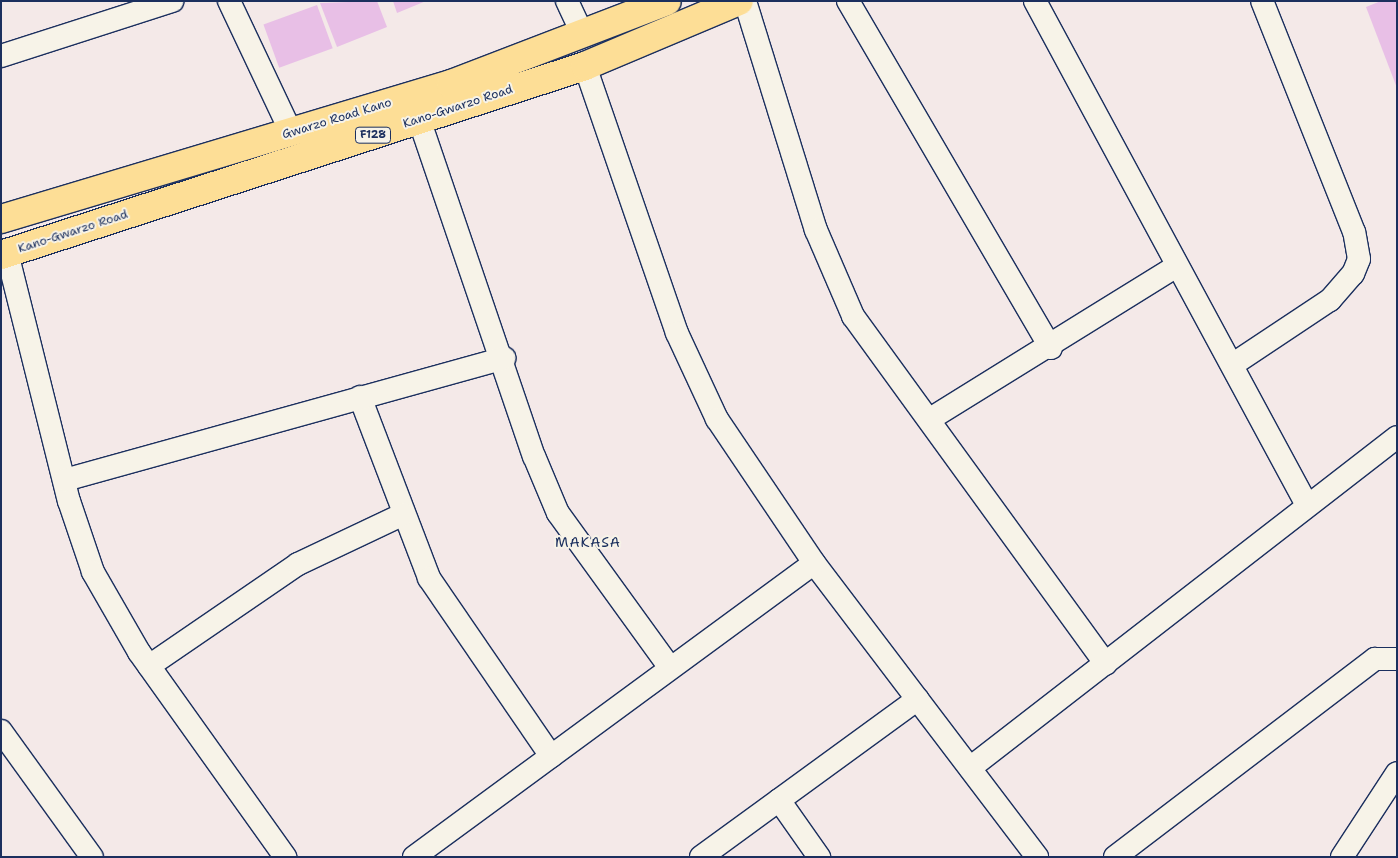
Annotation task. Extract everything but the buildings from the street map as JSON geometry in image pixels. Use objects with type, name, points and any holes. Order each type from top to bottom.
[{"type":"main road","name":"Kano-Gwarzo Road","points":[[4,254],[585,66],[739,1]]},
{"type":"main road","name":"Gwarzo Road Kano","points":[[1,219],[292,134],[583,35],[656,4]]},
{"type":"street","points":[[1,56],[172,1]]},
{"type":"street","points":[[229,1],[292,134]]},
{"type":"street","points":[[567,1],[583,35]]},
{"type":"street","points":[[745,1],[832,274],[853,316],[930,419],[1106,664]]},
{"type":"street","points":[[848,1],[1051,348]]},
{"type":"street","points":[[1035,1],[1174,267],[1232,364],[1306,505]]},
{"type":"street","points":[[1232,364],[1330,300],[1353,274],[1359,259],[1354,232],[1262,1]]},
{"type":"street","points":[[585,66],[677,333],[718,419],[814,563],[1037,857]]},
{"type":"street","points":[[419,119],[504,358],[534,456],[558,513],[670,668]]},
{"type":"street","points":[[4,254],[65,480],[93,572],[149,666],[285,857]]},
{"type":"street","points":[[930,419],[1051,348],[1174,267]]},
{"type":"street","points":[[65,480],[504,358]]},
{"type":"street","points":[[360,397],[429,578],[551,756]]},
{"type":"street","points":[[970,768],[1106,664],[1306,505],[1395,441]]},
{"type":"street","points":[[149,666],[298,564],[404,514]]},
{"type":"street","points":[[414,857],[814,563]]},
{"type":"street","points":[[1115,857],[1375,659],[1397,659]]},
{"type":"street","points":[[701,857],[918,699]]},
{"type":"street","points":[[1,731],[92,857]]},
{"type":"street","points":[[1342,857],[1397,773]]},
{"type":"street","points":[[779,800],[819,857]]},
{"type":"district","name":"MAKASA","points":[[588,542]]}]
